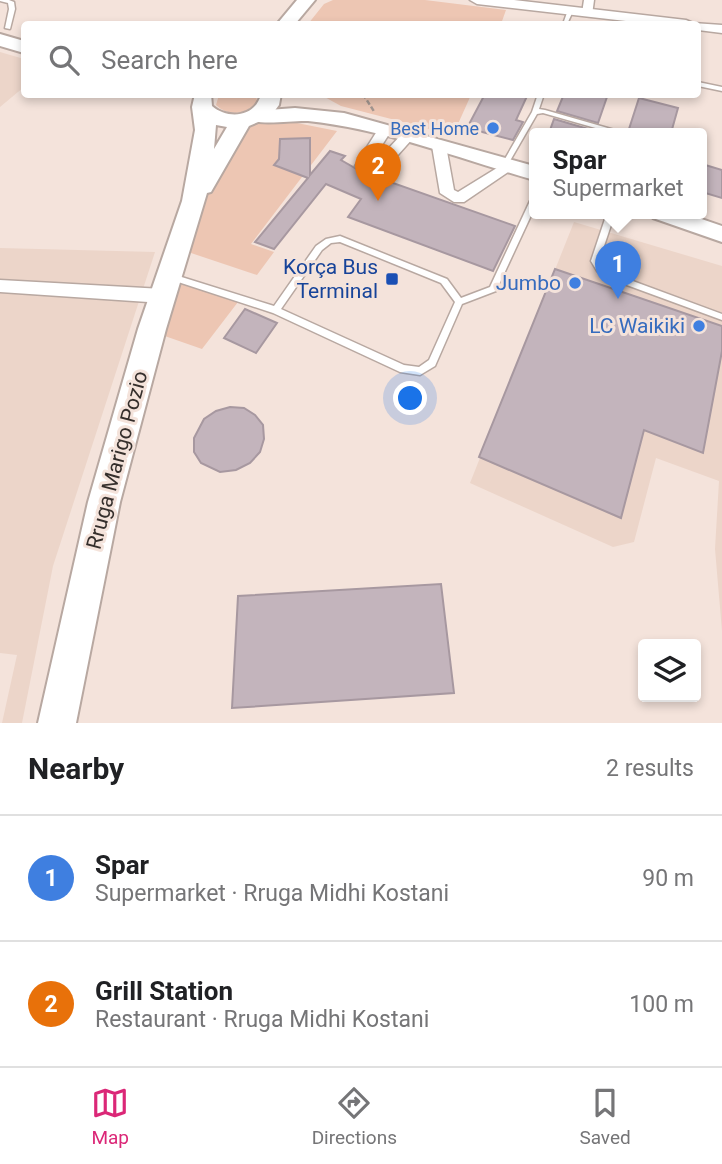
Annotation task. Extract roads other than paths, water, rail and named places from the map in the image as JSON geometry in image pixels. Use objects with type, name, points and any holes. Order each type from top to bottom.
[{"type":"main road","points":[[288,21],[306,0]]},
{"type":"main road","points":[[8,32],[21,44]]},
{"type":"main road","name":"Rruga Marigo Pozio","points":[[194,201],[248,119],[269,105],[270,98]]},
{"type":"main road","points":[[287,98],[322,115]]},
{"type":"main road","points":[[198,100],[219,120],[276,114],[322,115],[381,124],[407,137],[529,172]]},
{"type":"main road","name":"Rruga Marigo Pozio","points":[[57,723],[104,502],[166,286],[194,201],[206,130],[198,100]]},
{"type":"main road","points":[[678,219],[722,234]]},
{"type":"street","points":[[477,0],[499,1],[567,18],[589,7],[620,21]]},
{"type":"street","points":[[701,26],[722,29]]},
{"type":"street","points":[[381,124],[362,166],[375,172],[407,137]]},
{"type":"street","points":[[439,146],[447,193],[459,198],[507,165]]},
{"type":"street","points":[[0,286],[166,286]]},
{"type":"lane","points":[[1,0],[11,2],[8,32]]},
{"type":"lane","points":[[701,85],[722,89]]},
{"type":"lane","points":[[507,165],[540,98]]},
{"type":"lane","points":[[535,112],[543,111],[604,128]]},
{"type":"lane","points":[[166,286],[276,310],[403,369],[420,371],[432,363],[459,302],[493,289],[529,212]]},
{"type":"lane","points":[[609,219],[595,261],[600,269],[722,317]]},
{"type":"lane","points":[[276,310],[318,248],[329,241],[340,239],[444,281],[459,302]]},
{"type":"place","name":"Best Home","points":[[493,128]]},
{"type":"place","name":"Grill Station","points":[[378,201]]},
{"type":"place","name":"Korça Bus Terminal","points":[[392,279]]},
{"type":"place","name":"Jumbo","points":[[575,283]]},
{"type":"place","name":"Spar","points":[[618,299]]},
{"type":"place","name":"LC Waikiki","points":[[699,326]]}]
